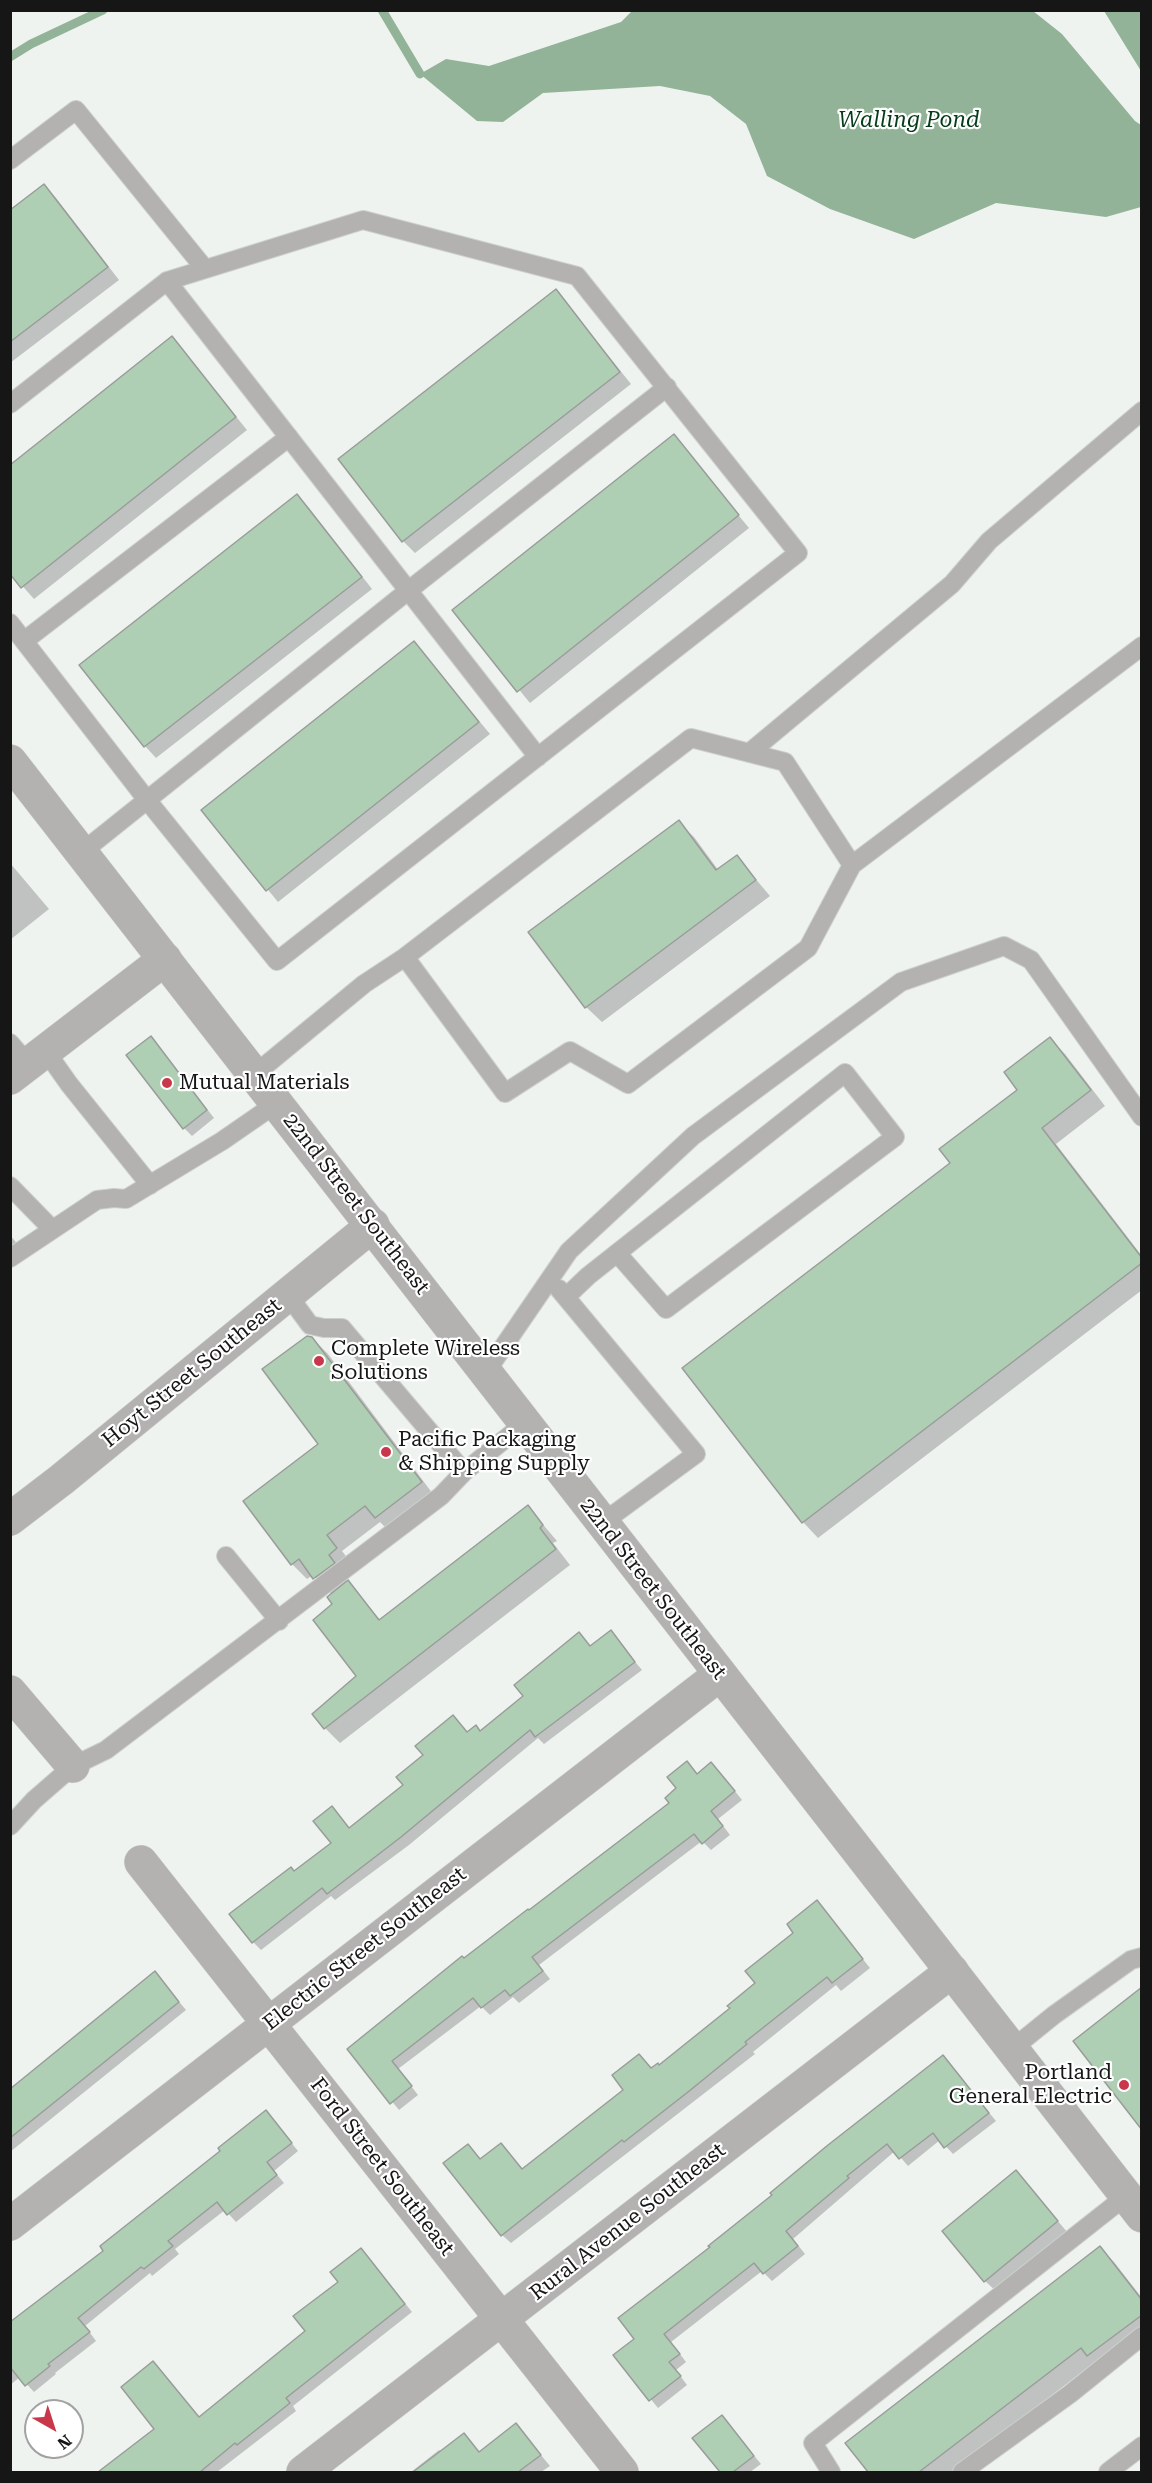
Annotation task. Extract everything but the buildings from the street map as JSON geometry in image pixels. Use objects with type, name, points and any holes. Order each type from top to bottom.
[{"type":"street","name":"22nd Street Southeast","points":[[10,761],[1134,2206]]},
{"type":"street","points":[[24,1059],[165,959]]},
{"type":"street","name":"Hoyt Street Southeast","points":[[10,1519],[373,1225]]},
{"type":"street","name":"Electric Street Southeast","points":[[10,2224],[719,1675]]},
{"type":"street","points":[[10,1692],[73,1766]]},
{"type":"street","name":"Ford Street Southeast","points":[[141,1862],[622,2472]]},
{"type":"street","name":"Rural Avenue Southeast","points":[[303,2472],[952,1971]]},
{"type":"lane","points":[[10,160],[76,110],[205,269]]},
{"type":"lane","points":[[10,404],[167,281],[363,220],[577,276],[798,553],[277,961],[147,800],[10,623]]},
{"type":"lane","points":[[167,281],[538,757]]},
{"type":"lane","points":[[82,852],[667,387]]},
{"type":"lane","points":[[749,753],[952,584],[989,541],[1142,411]]},
{"type":"lane","points":[[24,641],[289,437]]},
{"type":"lane","points":[[405,957],[505,1093],[570,1051],[628,1084],[808,948],[852,866],[1142,646]]},
{"type":"lane","points":[[255,1074],[364,984],[405,957],[691,738],[785,762],[852,866]]},
{"type":"lane","points":[[486,1372],[569,1251],[693,1136],[901,982],[1004,946],[1031,960],[1142,1117]]},
{"type":"lane","points":[[24,1059],[69,1084],[150,1185]]},
{"type":"lane","points":[[566,1297],[617,1253],[845,1073],[895,1137],[666,1309],[617,1253]]},
{"type":"lane","points":[[10,1258],[97,1200],[126,1199],[222,1141],[277,1103]]},
{"type":"lane","points":[[10,1186],[52,1229]]},
{"type":"lane","points":[[550,1279],[696,1454],[602,1523]]},
{"type":"lane","points":[[288,1294],[310,1325],[342,1328],[464,1472]]},
{"type":"lane","points":[[10,1826],[34,1800],[73,1766],[106,1750],[279,1621],[441,1496],[464,1472],[525,1423]]},
{"type":"lane","points":[[226,1556],[279,1621]]},
{"type":"lane","points":[[1012,2049],[1054,2015],[1121,1967],[1131,1960],[1142,1957]]},
{"type":"lane","points":[[831,2472],[813,2443],[1134,2206]]},
{"type":"lane","points":[[962,2472],[1070,2394],[1142,2336]]},
{"type":"lane","points":[[1108,2472],[1142,2446]]},
{"type":"water","name":"Walling Pond","points":[[633,10],[1033,11],[1062,34],[1135,121],[1141,125],[1141,207],[1106,217],[996,203],[914,239],[830,209],[767,176],[746,124],[710,96],[660,86],[543,93],[503,122],[477,121],[420,74],[446,59],[489,66],[621,22]]},
{"type":"water","points":[[1104,11],[1141,11],[1141,71]]},
{"type":"waterway","points":[[10,57],[31,44],[103,10]]},
{"type":"waterway","points":[[382,10],[420,74]]},
{"type":"place","name":"Mutual Materials","points":[[167,1083]]},
{"type":"place","name":"Complete Wireless Solutions","points":[[319,1361]]},
{"type":"place","name":"Pacific Packaging & Shipping Supply","points":[[386,1452]]},
{"type":"place","name":"Portland General Electric","points":[[1124,2085]]}]
